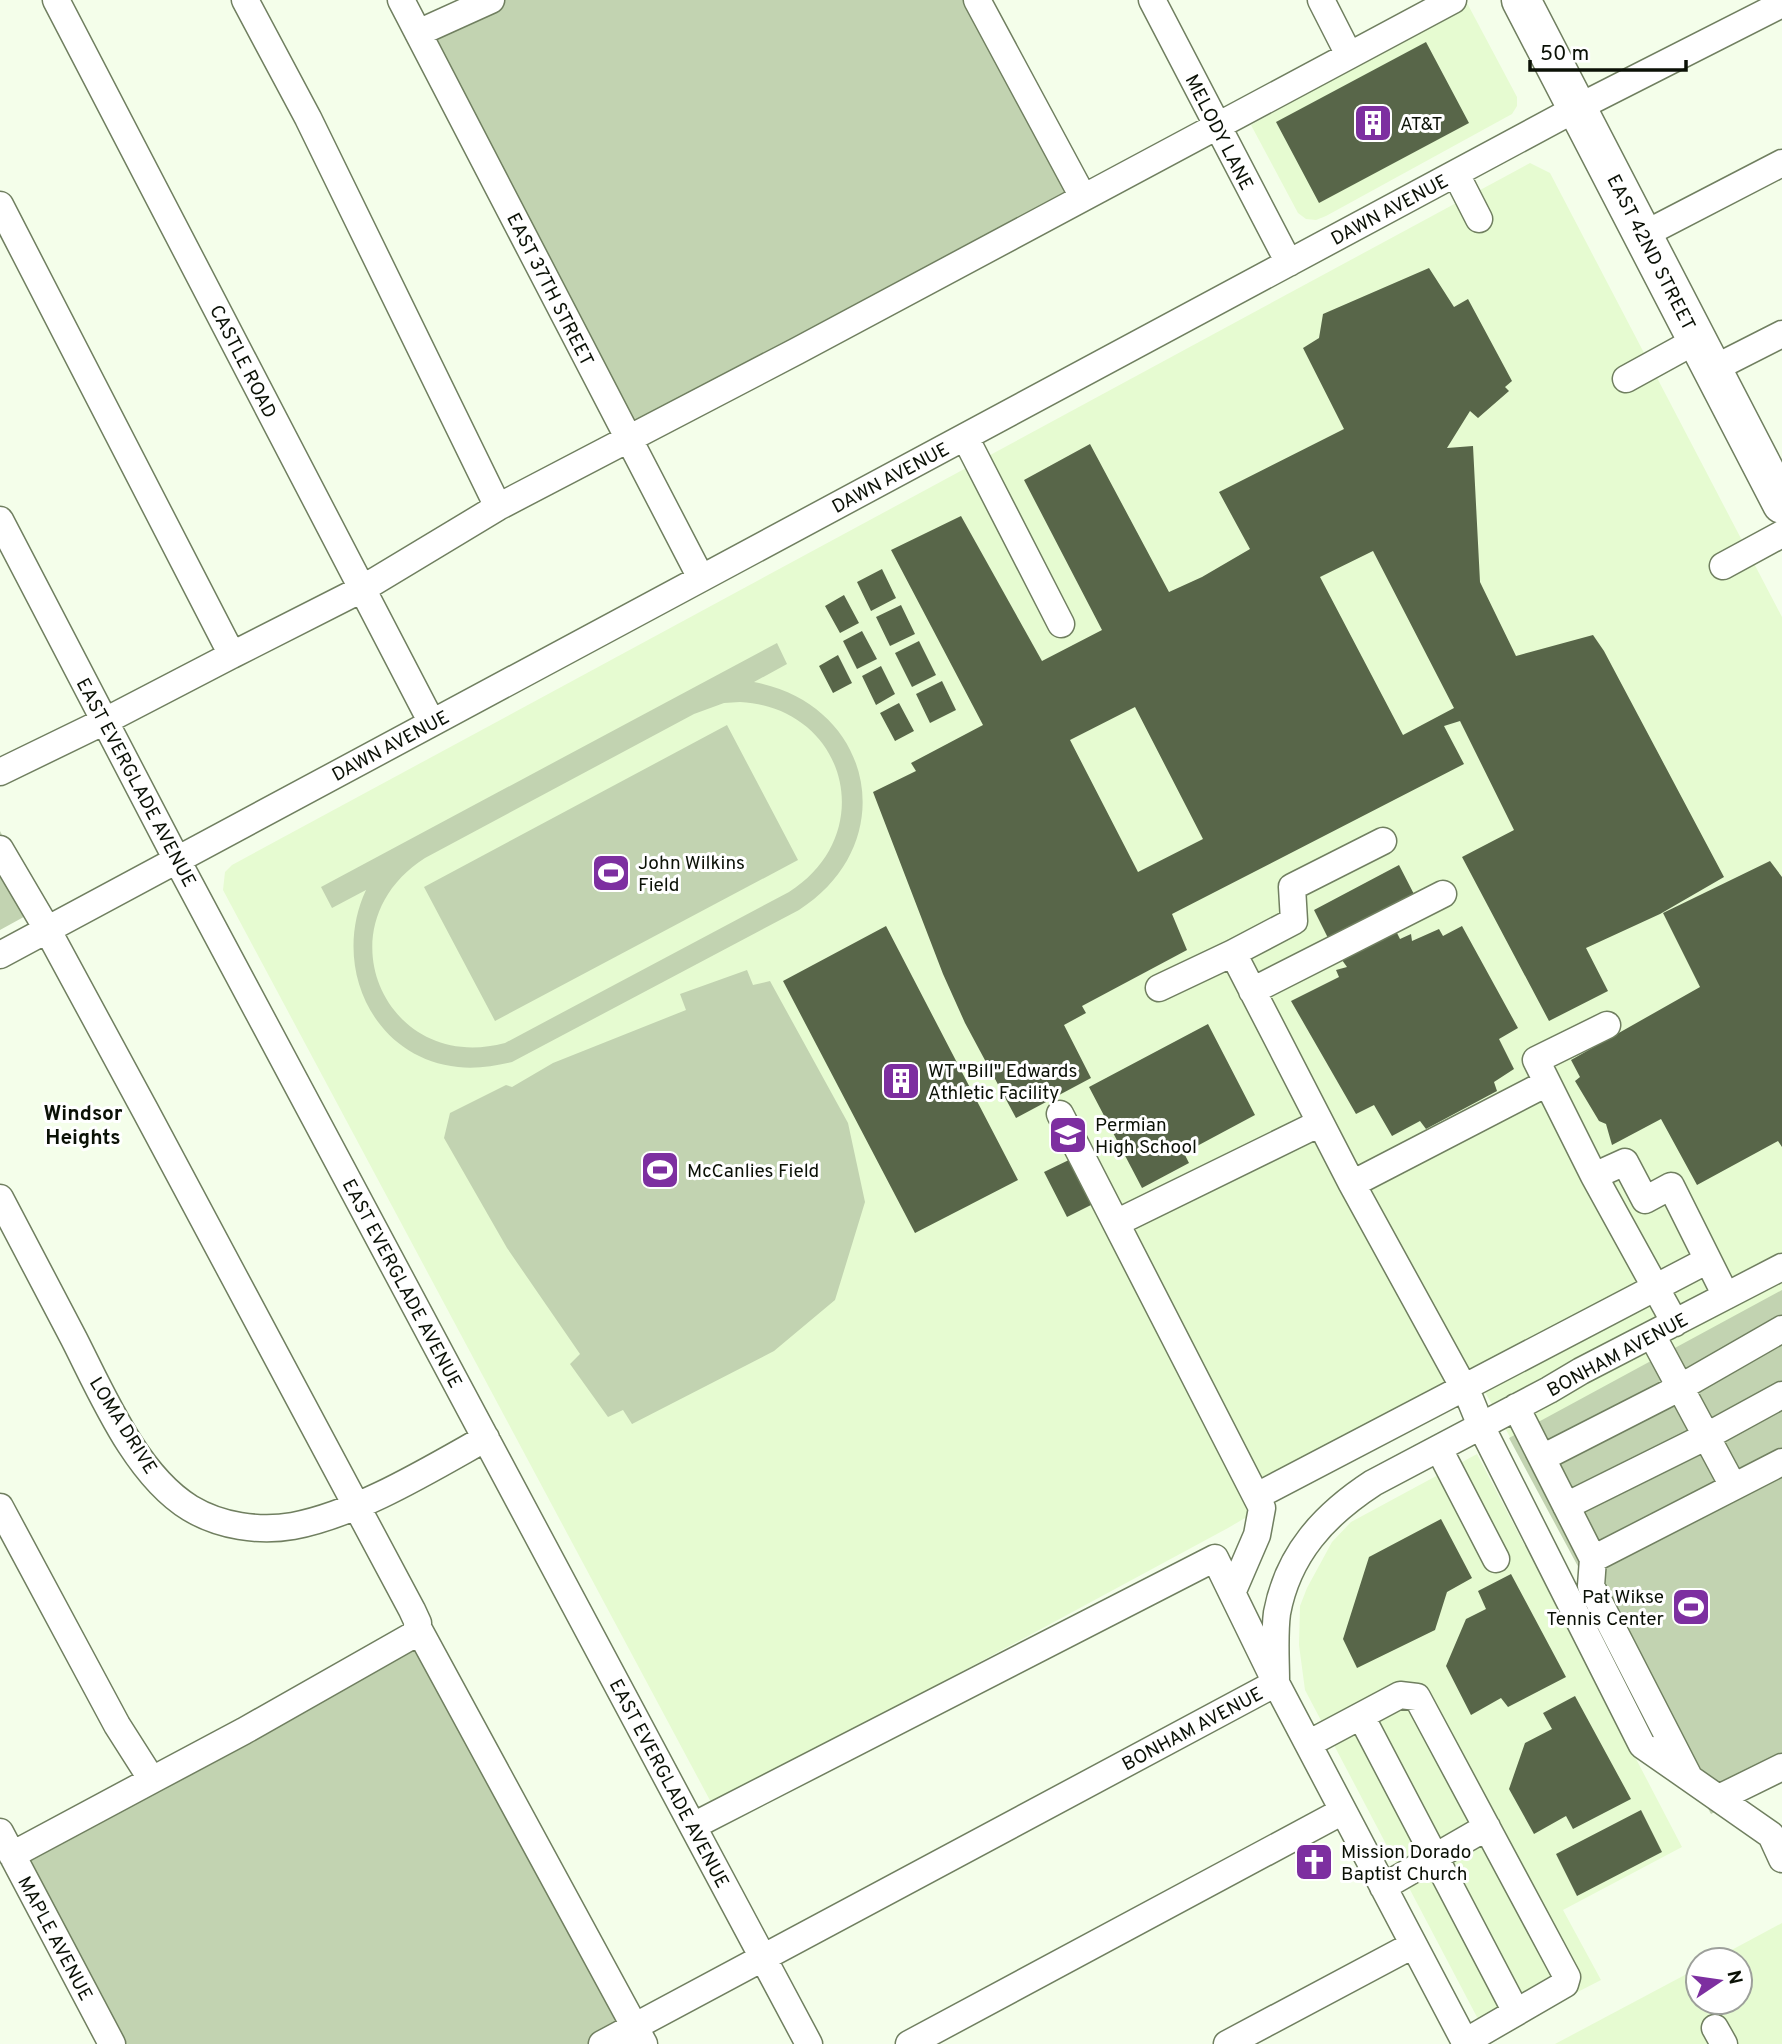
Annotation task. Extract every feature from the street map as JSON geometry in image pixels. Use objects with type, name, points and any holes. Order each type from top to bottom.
[{"type":"highway","name":"EAST 42ND STREET","points":[[1521,0],[1782,503]]},
{"type":"street","name":"CASTLE ROAD","points":[[57,0],[432,723]]},
{"type":"street","points":[[245,0],[308,118],[498,507]]},
{"type":"street","name":"EAST 37TH STREET","points":[[401,0],[701,578]]},
{"type":"street","points":[[418,33],[491,0]]},
{"type":"street","points":[[977,0],[1083,197]]},
{"type":"street","name":"MELODY LANE","points":[[1152,0],[1289,263]]},
{"type":"street","points":[[1321,0],[1349,55]]},
{"type":"street","points":[[0,772],[362,589],[498,507],[629,440],[1453,0]]},
{"type":"street","name":"DAWN AVENUE","points":[[0,955],[1577,108],[1782,4]]},
{"type":"street","points":[[1643,235],[1782,163]]},
{"type":"street","points":[[1456,174],[1479,219]]},
{"type":"street","points":[[0,205],[232,655]]},
{"type":"street","points":[[1626,379],[1782,334]]},
{"type":"street","points":[[965,437],[1061,624]]},
{"type":"street","name":"EAST EVERGLADE AVENUE","points":[[0,520],[177,860],[809,2044]]},
{"type":"street","points":[[1723,566],[1782,534]]},
{"type":"street","points":[[1159,988],[1294,921],[1292,887],[1383,841]]},
{"type":"street","points":[[0,849],[47,929],[412,1610],[417,1626],[640,2035]]},
{"type":"street","points":[[1252,990],[1443,894]]},
{"type":"street","points":[[1233,953],[1352,1184],[1464,1388],[1642,1745],[1771,1836],[1782,1859]]},
{"type":"street","points":[[1607,1025],[1536,1060],[1594,1176],[1657,1287],[1663,1329],[1681,1387],[1733,1486]]},
{"type":"street","points":[[1352,1184],[1547,1083]]},
{"type":"street","points":[[1060,1114],[1262,1508],[1257,1535],[1232,1593]]},
{"type":"street","points":[[1116,1223],[1320,1123]]},
{"type":"street","points":[[1594,1176],[1625,1162],[1645,1200],[1671,1186],[1727,1296]]},
{"type":"street","name":"LOMA DRIVE","points":[[0,1198],[105,1399],[132,1444],[153,1475],[191,1508],[216,1520],[242,1527],[292,1526],[356,1505],[486,1438]]},
{"type":"street","points":[[1257,1496],[1708,1260]]},
{"type":"street","name":"BONHAM AVENUE","points":[[602,2044],[640,2035],[763,1958],[1276,1683],[1277,1614],[1284,1588],[1309,1538],[1352,1497],[1373,1483],[1581,1371],[1782,1267]]},
{"type":"street","points":[[1542,1458],[1681,1387],[1782,1329]]},
{"type":"street","points":[[1563,1336],[1581,1371]]},
{"type":"street","points":[[1566,1506],[1707,1436],[1782,1395]]},
{"type":"street","points":[[1516,1407],[1593,1559],[1591,1586],[1689,1777]]},
{"type":"street","points":[[1354,1445],[1373,1483]]},
{"type":"street","points":[[1439,1448],[1496,1559]]},
{"type":"street","points":[[1593,1559],[1782,1462]]},
{"type":"street","points":[[0,1507],[117,1725],[152,1780]]},
{"type":"street","points":[[693,1826],[1215,1558],[1276,1683],[1413,1945],[1465,2043],[1565,1984],[1567,1977],[1417,1697],[1400,1695],[1308,1744]]},
{"type":"street","points":[[6,1844],[152,1780],[407,1640],[415,1634],[417,1626]]},
{"type":"street","points":[[1361,1716],[1516,2012]]},
{"type":"street","points":[[1719,1798],[1782,1767]]},
{"type":"street","points":[[909,2044],[1343,1811]]},
{"type":"street","points":[[1383,1887],[1487,1828]]},
{"type":"street","name":"MAPLE AVENUE","points":[[6,1844],[112,2044]]},
{"type":"street","points":[[1227,2044],[1413,1945]]},
{"type":"shaded area","points":[[483,0],[982,0],[1087,203],[633,448],[418,34]]},
{"type":"shaded area","points":[[1467,3],[1517,97],[1517,106],[1512,114],[1326,216],[1316,220],[1306,219],[1298,213],[1251,125]]},
{"type":"shaded area","name":"Permian High School","points":[[1530,163],[1550,173],[1782,617],[1782,1778],[1717,1811],[1479,1381],[1228,1528],[713,1806],[223,890],[225,872],[232,865]]},
{"type":"shaded area","points":[[777,643],[787,664],[754,682],[795,696],[827,718],[849,747],[860,780],[862,815],[852,850],[832,882],[799,910],[512,1062],[485,1067],[458,1067],[428,1060],[402,1046],[382,1027],[367,1003],[357,977],[354,948],[356,919],[366,890],[332,908],[321,887]],"holes":[[[740,702],[777,710],[806,726],[827,749],[839,778],[842,808],[835,839],[817,867],[789,892],[505,1043],[463,1047],[427,1037],[399,1016],[381,988],[373,954],[376,920],[393,886],[425,858],[694,714],[724,703]]]},
{"type":"shaded area","name":"John Wilkins Field","points":[[727,725],[798,860],[495,1021],[424,887]]},
{"type":"shaded area","points":[[0,831],[40,908],[0,930]]},
{"type":"shaded area","name":"McCanlies Field","points":[[747,970],[753,985],[770,981],[848,1123],[865,1202],[835,1300],[774,1351],[632,1424],[623,1410],[608,1417],[570,1364],[580,1354],[507,1248],[444,1138],[450,1113],[506,1085],[512,1087],[553,1063],[686,1010],[680,994]]},
{"type":"shaded area","name":"Pat Wikse Tennis Center","points":[[1782,1290],[1782,1776],[1711,1814],[1509,1438]]},
{"type":"shaded area","points":[[1477,1454],[1682,1847],[1563,1910],[1601,1980],[1488,2038],[1305,1690],[1299,1645],[1300,1606],[1332,1542],[1351,1522]]},
{"type":"shaded area","points":[[429,1637],[635,2026],[602,2044],[110,2044],[12,1860]]},
{"type":"shaded area","points":[[1782,1923],[1782,2044],[1555,2044],[1684,1975],[1684,2016],[1754,2016],[1754,1946],[1739,1946]]},
{"type":"building","name":"AT&T","points":[[1426,42],[1469,123],[1319,203],[1276,122]]},
{"type":"building","name":"Permian High School","points":[[1429,268],[1454,307],[1468,299],[1512,381],[1505,387],[1509,391],[1478,418],[1470,411],[1447,448],[1473,446],[1480,582],[1516,656],[1593,635],[1724,877],[1660,914],[1586,948],[1608,991],[1549,1021],[1462,857],[1514,830],[1460,721],[1444,726],[1464,764],[1172,914],[1187,950],[1082,1006],[1086,1013],[1064,1025],[1091,1078],[1016,1118],[965,1023],[943,974],[873,792],[916,771],[911,763],[983,725],[891,550],[961,516],[1042,661],[1102,630],[1024,480],[1090,444],[1169,592],[1202,577],[1250,549],[1219,492],[1344,429],[1303,348],[1319,338],[1323,314]],"holes":[[[1373,551],[1454,708],[1403,735],[1320,577]],[[1135,707],[1203,839],[1138,872],[1070,740]]]},
{"type":"building","points":[[882,569],[896,598],[871,611],[857,582]]},
{"type":"building","points":[[844,595],[859,623],[840,633],[825,606]]},
{"type":"building","points":[[901,605],[915,634],[890,646],[876,617]]},
{"type":"building","points":[[862,631],[877,659],[857,669],[843,641]]},
{"type":"building","points":[[919,641],[936,675],[912,687],[895,653]]},
{"type":"building","points":[[838,655],[852,683],[833,693],[819,666]]},
{"type":"building","points":[[881,666],[895,694],[876,705],[862,676]]},
{"type":"building","points":[[942,681],[956,710],[930,723],[916,694]]},
{"type":"building","points":[[899,703],[914,731],[895,741],[880,713]]},
{"type":"building","points":[[1770,861],[1782,877],[1782,1147],[1778,1141],[1697,1185],[1661,1119],[1612,1145],[1606,1124],[1599,1121],[1575,1081],[1580,1077],[1571,1060],[1700,987],[1663,913]]},
{"type":"building","points":[[1399,865],[1417,900],[1332,946],[1314,910]]},
{"type":"building","name":"WT \"Bill\" Edwards Athletic Facility","points":[[886,926],[1018,1180],[915,1233],[783,981]]},
{"type":"building","points":[[1462,926],[1518,1028],[1499,1039],[1514,1069],[1494,1082],[1497,1091],[1426,1129],[1420,1121],[1392,1136],[1374,1105],[1356,1114],[1291,1001],[1339,977],[1336,970],[1347,967],[1342,960],[1396,931],[1400,939],[1411,934],[1412,941],[1439,929],[1443,936]]},
{"type":"building","points":[[1208,1024],[1255,1115],[1184,1153],[1189,1163],[1142,1188],[1089,1087]]},
{"type":"building","points":[[1073,1158],[1095,1203],[1067,1217],[1044,1172]]},
{"type":"building","points":[[1441,1519],[1472,1578],[1447,1592],[1435,1630],[1357,1668],[1343,1639],[1369,1557]]},
{"type":"building","points":[[1511,1574],[1566,1677],[1508,1707],[1501,1698],[1471,1715],[1446,1666],[1466,1619],[1486,1609],[1478,1591]]},
{"type":"building","points":[[1575,1696],[1631,1799],[1573,1829],[1566,1816],[1534,1834],[1509,1789],[1525,1743],[1552,1729],[1543,1713]]},
{"type":"building","points":[[1641,1810],[1662,1852],[1577,1896],[1556,1854]]},
{"type":"place","name":"AT&T","points":[[1373,123]]},
{"type":"place","name":"John Wilkins Field","points":[[611,873]]},
{"type":"place","name":"WT \"Bill\" Edwards Athletic Facility","points":[[901,1081]]},
{"type":"place","name":"Permian High School","points":[[1068,1135]]},
{"type":"place","name":"McCanlies Field","points":[[660,1170]]},
{"type":"place","name":"Pat Wikse Tennis Center","points":[[1691,1607]]},
{"type":"place","name":"Mission Dorado Baptist Church","points":[[1314,1862]]},
{"type":"district","name":"Windsor Heights","points":[[83,1125]]}]
